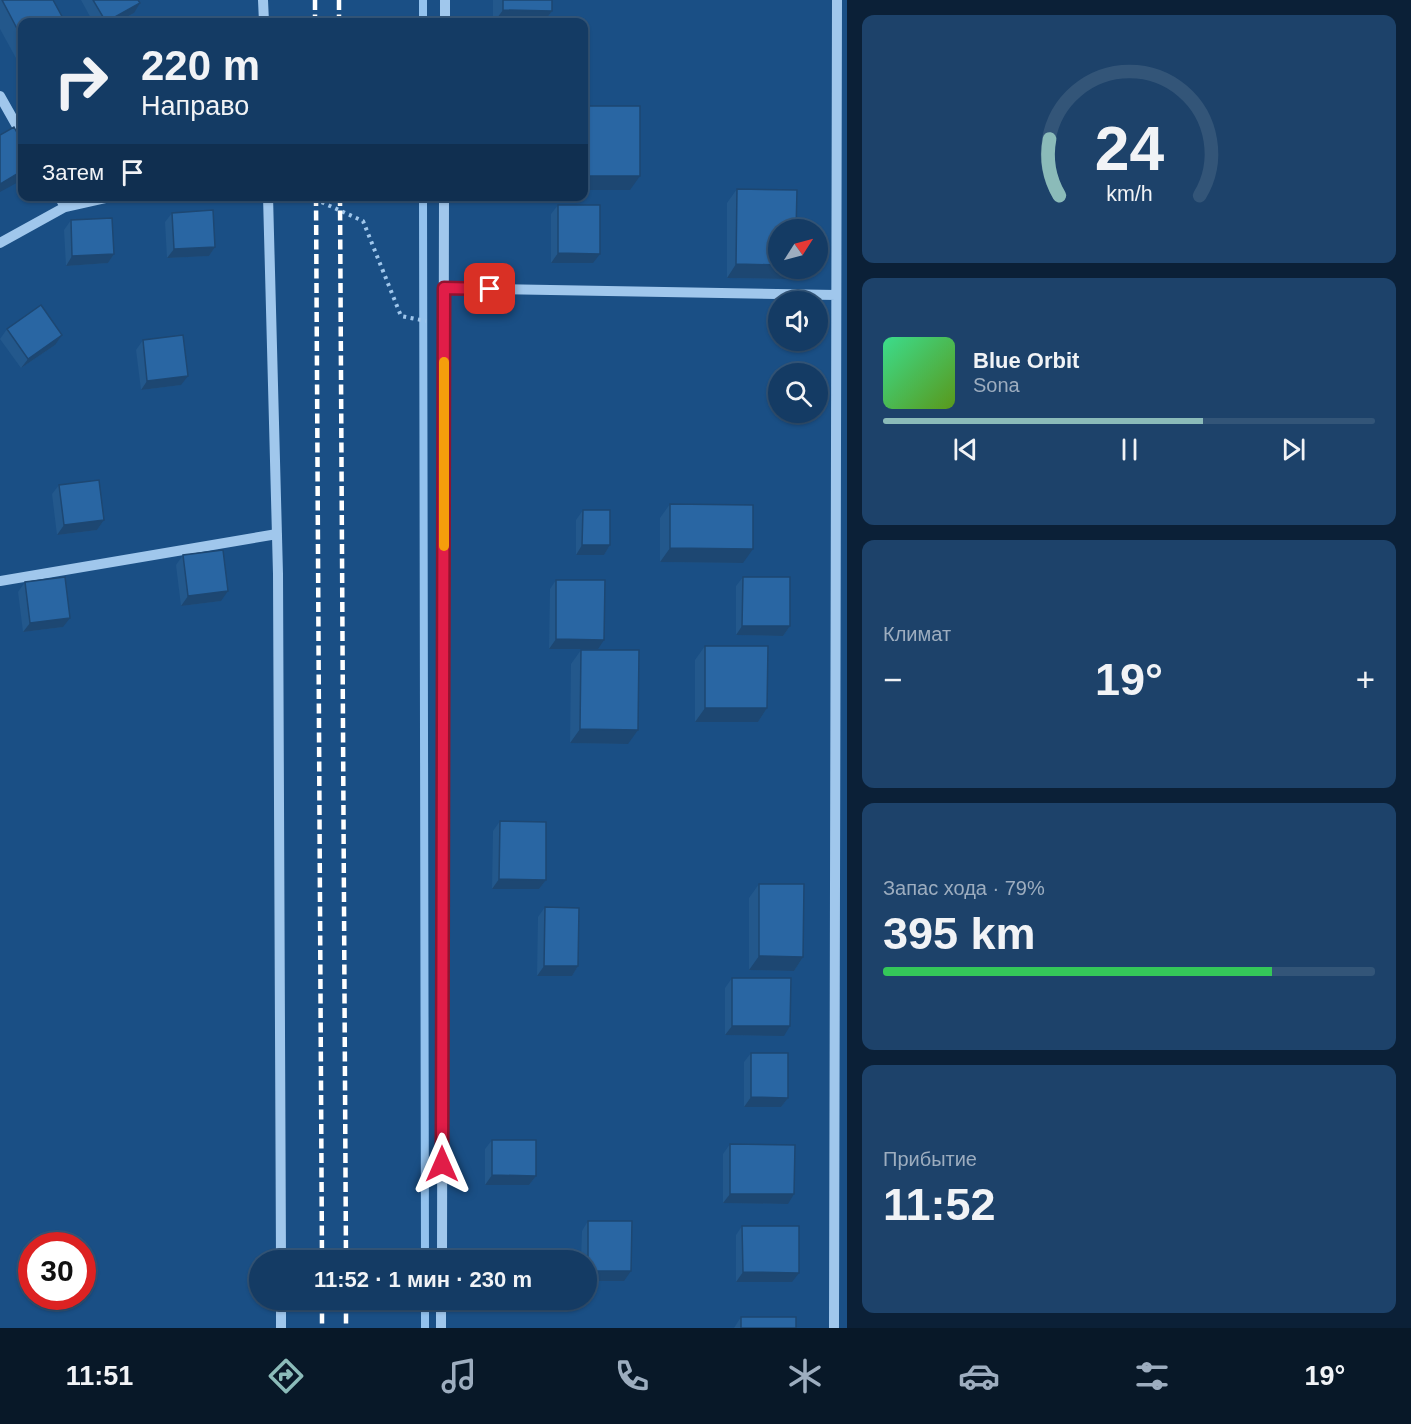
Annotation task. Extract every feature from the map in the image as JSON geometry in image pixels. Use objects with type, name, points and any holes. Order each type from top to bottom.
[{"type":"street","points":[[263,0],[264,18]]},
{"type":"street","points":[[445,0],[445,18]]},
{"type":"street","points":[[834,1328],[835,800],[842,413],[836,296],[842,32],[837,0]]},
{"type":"street","points":[[0,96],[18,128]]},
{"type":"street","points":[[62,201],[65,207]]},
{"type":"street","points":[[0,243],[65,207],[92,201]]},
{"type":"street","points":[[268,201],[278,586],[281,1250]]},
{"type":"street","points":[[442,1250],[444,201]]},
{"type":"street","points":[[444,288],[836,296]]},
{"type":"street","points":[[0,581],[277,534]]},
{"type":"street","points":[[835,800],[847,800]]},
{"type":"street","points":[[834,1183],[847,1183]]},
{"type":"street","points":[[281,1310],[281,1328]]},
{"type":"street","points":[[441,1310],[441,1328]]},
{"type":"path","points":[[319,201],[363,221],[401,316],[444,325]]},
{"type":"building","points":[[2,0],[53,0],[63,18],[18,18],[18,30]]},
{"type":"building","points":[[93,0],[138,0],[140,3],[113,18],[104,18]]},
{"type":"building","points":[[503,0],[552,0],[552,11],[503,10]]},
{"type":"building","points":[[588,106],[640,106],[640,176],[588,176]]},
{"type":"building","points":[[14,127],[18,134],[18,173],[0,184],[0,135]]},
{"type":"building","points":[[737,189],[797,190],[796,219],[768,219],[768,265],[736,264]]},
{"type":"building","points":[[558,205],[600,205],[600,254],[558,253]]},
{"type":"building","points":[[213,210],[215,247],[174,249],[172,213]]},
{"type":"building","points":[[112,218],[114,254],[72,256],[71,220]]},
{"type":"building","points":[[41,305],[62,335],[28,359],[7,329]]},
{"type":"building","points":[[183,335],[188,376],[147,381],[143,340]]},
{"type":"building","points":[[99,480],[104,520],[64,525],[59,485]]},
{"type":"building","points":[[670,504],[753,505],[753,549],[670,548]]},
{"type":"building","points":[[583,510],[610,510],[610,545],[582,545]]},
{"type":"building","points":[[223,550],[228,591],[188,596],[183,555]]},
{"type":"building","points":[[65,577],[70,618],[30,623],[25,582]]},
{"type":"building","points":[[743,577],[790,577],[790,626],[742,626]]},
{"type":"building","points":[[556,580],[605,580],[604,640],[556,639]]},
{"type":"building","points":[[705,646],[768,646],[767,708],[705,708]]},
{"type":"building","points":[[581,650],[639,650],[638,730],[580,729]]},
{"type":"building","points":[[500,821],[546,822],[546,880],[499,879]]},
{"type":"building","points":[[759,884],[804,884],[803,957],[759,956]]},
{"type":"building","points":[[545,907],[579,908],[578,966],[544,966]]},
{"type":"building","points":[[732,978],[791,978],[790,1026],[732,1026]]},
{"type":"building","points":[[751,1053],[788,1053],[788,1098],[751,1097]]},
{"type":"building","points":[[492,1140],[536,1140],[536,1176],[492,1175]]},
{"type":"building","points":[[730,1144],[795,1145],[794,1194],[730,1194]]},
{"type":"building","points":[[588,1221],[632,1221],[631,1271],[597,1271],[597,1250],[588,1250]]},
{"type":"building","points":[[742,1226],[799,1226],[799,1273],[743,1272]]},
{"type":"building","points":[[741,1317],[796,1317],[796,1328],[741,1328]]},
{"type":"waterway","points":[[423,0],[423,18]]},
{"type":"waterway","points":[[423,201],[425,1250]]},
{"type":"waterway","points":[[425,1310],[425,1328]]},
{"type":"railway","points":[[315,0],[315,18]]},
{"type":"railway","points":[[339,0],[339,18]]},
{"type":"railway","points":[[316,201],[322,1250]]},
{"type":"railway","points":[[340,201],[346,1250]]},
{"type":"railway","points":[[322,1310],[322,1328]]},
{"type":"railway","points":[[346,1310],[346,1328]]},
{"type":"slow traffic","points":[[444,362],[444,546]]},
{"type":"route","points":[[442,1164],[444,288],[490,289]]}]
